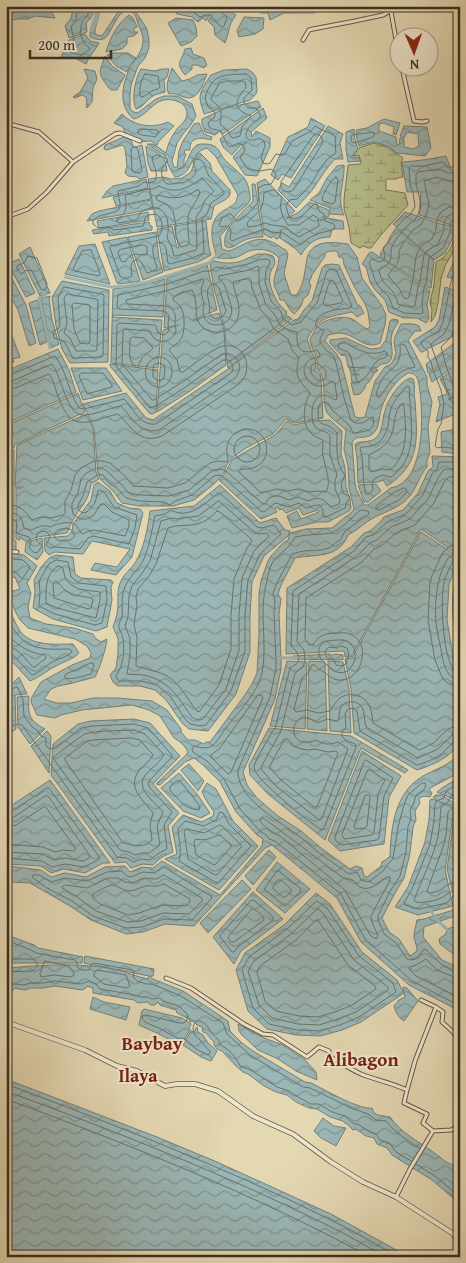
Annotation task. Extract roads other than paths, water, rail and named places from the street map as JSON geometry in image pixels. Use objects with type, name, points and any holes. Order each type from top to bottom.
[{"type":"street","points":[[303,40],[308,30],[313,28],[383,15],[390,8],[405,6]]},
{"type":"street","points":[[390,8],[394,28]]},
{"type":"street","points":[[404,78],[414,121],[426,121]]},
{"type":"street","points":[[6,123],[39,132],[73,162]]},
{"type":"street","points":[[6,217],[28,209],[47,192],[73,162],[115,134],[120,133],[140,141]]},
{"type":"street","points":[[8,551],[17,552]]},
{"type":"street","points":[[166,978],[191,988],[244,1024],[263,1034],[273,1034],[307,1057],[319,1048],[324,1049],[329,1051],[330,1056],[338,1062],[361,1074],[407,1090]]},
{"type":"street","points":[[421,1000],[443,1012],[442,1022],[460,1040]]},
{"type":"street","points":[[436,1007],[415,1061],[404,1103],[427,1114],[423,1123],[433,1131],[451,1130],[455,1128],[460,1120]]},
{"type":"street","points":[[6,1022],[85,1050],[117,1066],[137,1071],[165,1086],[195,1084],[218,1091],[253,1116],[292,1134],[363,1182],[396,1197],[452,1233],[460,1243]]},
{"type":"street","points":[[396,1197],[433,1131]]},
{"type":"water","points":[[30,6],[48,6],[55,18],[35,16],[28,19],[9,21],[8,16],[12,12],[25,10]]},
{"type":"water","points":[[74,6],[92,6],[93,14],[86,23],[87,32],[69,38],[65,26],[71,18]]},
{"type":"water","points":[[96,6],[99,6],[95,33],[97,35],[102,36],[118,12],[127,6],[135,11],[147,29],[149,48],[145,58],[138,66],[131,85],[130,108],[132,111],[139,112],[156,99],[164,96],[177,96],[192,104],[196,116],[177,143],[172,161],[174,167],[177,168],[179,151],[183,141],[194,124],[199,123],[204,134],[212,137],[211,140],[200,138],[194,140],[191,143],[190,150],[185,150],[184,152],[186,155],[184,166],[197,145],[210,144],[245,179],[250,200],[220,236],[222,249],[229,251],[260,239],[272,242],[286,250],[288,254],[284,274],[291,295],[296,295],[299,291],[304,277],[307,258],[313,248],[318,245],[324,243],[348,244],[357,257],[362,278],[382,306],[386,315],[380,343],[375,345],[366,344],[341,333],[328,335],[325,341],[341,361],[355,417],[365,417],[375,381],[385,367],[391,364],[394,359],[396,353],[395,337],[401,324],[417,325],[421,331],[415,331],[408,340],[427,377],[427,385],[432,402],[428,427],[430,453],[427,467],[412,493],[405,501],[397,507],[371,519],[348,535],[339,548],[326,554],[295,558],[278,594],[281,599],[279,614],[281,669],[275,699],[243,772],[247,785],[257,798],[278,816],[301,831],[350,869],[356,866],[362,868],[364,876],[367,877],[390,856],[393,822],[406,791],[423,776],[447,764],[460,753],[460,772],[429,789],[432,793],[430,797],[425,796],[419,799],[420,803],[415,811],[416,820],[413,827],[410,853],[404,878],[382,918],[389,932],[399,939],[410,956],[417,951],[414,937],[417,920],[460,908],[460,914],[424,927],[423,937],[442,960],[460,968],[460,1011],[409,985],[361,942],[337,898],[272,845],[265,848],[194,926],[165,924],[143,932],[126,934],[91,920],[30,883],[12,882],[6,884],[6,867],[8,866],[41,870],[51,877],[65,873],[86,877],[105,867],[125,866],[130,872],[142,867],[153,868],[162,861],[220,895],[262,846],[263,839],[236,812],[220,782],[194,758],[185,762],[160,785],[156,784],[188,752],[174,738],[160,716],[149,710],[132,705],[82,710],[55,718],[37,715],[31,702],[41,682],[72,665],[90,658],[91,653],[87,646],[75,639],[28,628],[20,620],[12,602],[13,591],[20,589],[15,577],[6,579],[6,553],[24,555],[37,566],[27,583],[31,593],[28,607],[30,618],[46,624],[74,628],[93,634],[101,642],[107,639],[95,677],[51,689],[44,699],[56,703],[71,703],[93,698],[152,701],[167,710],[188,740],[195,740],[204,744],[210,742],[245,695],[257,673],[259,594],[261,581],[271,556],[288,540],[290,533],[306,529],[332,528],[354,509],[344,449],[346,430],[328,414],[326,409],[323,379],[317,369],[317,361],[310,339],[319,325],[334,318],[350,318],[367,329],[370,327],[365,304],[344,265],[343,258],[339,257],[337,251],[325,253],[325,256],[312,275],[308,295],[303,299],[300,307],[294,314],[284,300],[280,300],[274,286],[279,258],[276,255],[269,251],[257,250],[249,251],[234,258],[217,258],[212,235],[213,224],[219,214],[236,202],[238,195],[216,157],[207,148],[197,154],[185,172],[175,177],[165,156],[147,144],[154,144],[166,153],[172,137],[186,119],[186,108],[179,102],[163,100],[134,119],[129,114],[125,108],[123,89],[129,70],[141,50],[142,35],[132,12],[126,11],[119,16],[105,38],[100,40],[90,37],[91,28],[97,14]],"holes":[[[408,373],[414,375],[418,380],[420,392],[422,425],[417,459],[411,473],[402,483],[390,488],[368,505],[364,505],[356,489],[352,442],[356,438],[368,437],[374,432],[378,426],[381,411],[389,392],[399,379]]]},
{"type":"water","points":[[170,6],[216,6],[206,21],[203,18],[198,22],[192,17],[177,14]]},
{"type":"water","points":[[218,6],[236,15],[230,26],[225,43],[215,35],[214,27],[208,21]]},
{"type":"water","points":[[257,6],[315,6],[315,13],[284,13],[270,20],[268,13],[260,13]]},
{"type":"water","points":[[129,15],[133,18],[137,27],[134,28],[134,32],[138,32],[134,36],[127,37],[127,44],[122,49],[106,52],[114,32]]},
{"type":"water","points":[[244,17],[264,18],[263,29],[255,34],[239,37],[237,31]]},
{"type":"water","points":[[176,18],[193,20],[196,27],[197,36],[191,42],[181,46],[168,23]]},
{"type":"water","points":[[85,34],[90,41],[99,43],[86,64],[75,58],[61,57],[69,40]]},
{"type":"water","points":[[191,48],[193,54],[204,58],[207,65],[204,68],[192,65],[192,69],[185,75],[180,67],[180,62],[185,49]]},
{"type":"water","points":[[112,53],[128,53],[136,58],[127,72],[116,66],[107,55]]},
{"type":"water","points":[[105,56],[112,66],[125,75],[117,90],[111,90],[101,76],[100,70]]},
{"type":"water","points":[[172,68],[182,81],[197,75],[207,74],[202,87],[196,95],[189,98],[169,94],[167,84]]},
{"type":"water","points":[[84,69],[95,71],[97,79],[93,88],[92,102],[87,108],[86,97],[82,95],[73,97],[80,92],[88,78]]},
{"type":"water","points":[[141,69],[155,71],[169,69],[164,80],[165,92],[153,96],[136,109],[134,89]]},
{"type":"water","points":[[247,69],[256,77],[256,94],[250,100],[204,114],[200,95],[211,75],[224,70]]},
{"type":"water","points":[[258,101],[261,107],[223,134],[220,131],[215,135],[205,132],[202,119],[226,108]]},
{"type":"water","points":[[263,108],[267,118],[251,132],[252,137],[256,131],[270,138],[270,147],[257,176],[245,175],[233,157],[247,142],[240,146],[232,155],[223,147],[220,139]]},
{"type":"water","points":[[122,114],[138,124],[150,126],[168,122],[174,126],[157,145],[151,141],[141,141],[125,133],[123,127],[114,123]]},
{"type":"water","points":[[311,118],[325,126],[291,178],[282,174],[278,180],[271,175],[288,137],[308,127]]},
{"type":"water","points":[[384,119],[400,123],[396,135],[393,134],[394,127],[383,123],[379,124],[379,131],[396,137],[397,145],[399,145],[400,138],[404,139],[404,147],[413,149],[419,146],[418,134],[407,132],[404,138],[400,136],[404,126],[427,127],[431,148],[425,156],[397,153],[388,146],[374,142],[359,146],[356,130],[367,128]]},
{"type":"water","points":[[328,126],[343,134],[340,143],[343,159],[335,159],[311,192],[296,208],[278,190],[282,183],[289,187]]},
{"type":"water","points":[[354,129],[358,149],[351,157],[359,157],[360,161],[348,162],[346,132]]},
{"type":"water","points":[[124,137],[131,140],[133,146],[142,145],[148,177],[139,179],[128,176],[125,173],[127,166],[125,148],[122,145],[107,150],[104,149],[105,145]]},
{"type":"water","points":[[146,146],[163,158],[167,171],[151,171]]},
{"type":"water","points":[[200,153],[210,163],[212,171],[230,190],[229,196],[214,206],[211,219],[157,227],[148,179],[163,177],[171,179],[182,178],[191,172],[197,155]]},
{"type":"water","points":[[446,156],[451,169],[455,173],[454,186],[458,211],[455,226],[419,215],[421,192],[407,192],[402,162]]},
{"type":"water","points":[[344,165],[341,203],[344,215],[330,214],[330,208],[310,200],[319,193],[327,178],[337,166]]},
{"type":"water","points":[[146,179],[148,188],[102,198],[113,186]]},
{"type":"water","points":[[265,179],[295,211],[286,219],[299,212],[309,202],[329,210],[329,216],[320,221],[328,218],[343,221],[344,229],[332,229],[330,237],[321,238],[313,242],[301,255],[296,249],[280,238],[281,230],[279,238],[276,239],[274,236],[271,238],[264,234],[257,183]]},
{"type":"water","points":[[252,184],[255,184],[263,237],[249,239],[229,248],[225,246],[227,233],[234,221],[253,201]]},
{"type":"water","points":[[149,189],[151,199],[116,206],[113,197]]},
{"type":"water","points":[[151,200],[153,209],[87,221],[92,214],[99,211]]},
{"type":"water","points":[[148,212],[149,220],[99,228],[97,221]]},
{"type":"water","points":[[405,212],[458,229],[445,253],[434,260],[393,224]]},
{"type":"water","points":[[206,221],[211,255],[198,262],[164,271],[157,229],[172,226],[177,248],[179,248],[174,226]]},
{"type":"water","points":[[149,222],[152,230],[109,236],[108,232],[94,234],[92,230]]},
{"type":"water","points":[[397,229],[434,261],[431,288],[381,257],[380,254]]},
{"type":"water","points":[[156,232],[159,259],[163,272],[143,280],[128,237]]},
{"type":"water","points":[[127,237],[140,281],[119,284],[102,242]]},
{"type":"water","points":[[95,244],[110,284],[65,274],[79,246]]},
{"type":"water","points":[[30,247],[50,293],[40,296],[19,254]]},
{"type":"water","points":[[460,247],[460,290],[455,289],[458,279],[447,277]]},
{"type":"water","points":[[372,252],[430,291],[427,304],[429,318],[426,323],[417,318],[403,318],[389,312],[385,300],[375,290],[370,282],[366,267],[362,264],[369,253]]},
{"type":"water","points":[[258,254],[273,256],[275,260],[270,274],[270,285],[277,301],[287,312],[287,315],[276,327],[227,363],[225,330],[210,264],[214,261],[234,263]]},
{"type":"water","points":[[19,259],[35,293],[26,297],[8,264]]},
{"type":"water","points":[[207,264],[217,310],[193,320],[219,313],[224,330],[226,365],[157,412],[163,330],[179,325],[164,328],[167,278]]},
{"type":"water","points":[[325,265],[339,265],[357,304],[364,313],[357,317],[352,312],[325,319],[316,326],[307,339],[316,361],[315,370],[320,375],[323,418],[294,423],[286,419],[273,434],[233,457],[226,466],[224,473],[194,500],[173,506],[139,506],[122,503],[101,480],[98,473],[94,428],[83,404],[126,393],[146,418],[153,420],[298,319],[312,301],[322,268]]},
{"type":"water","points":[[6,267],[26,305],[36,343],[29,346],[18,310],[6,288]]},
{"type":"water","points":[[165,279],[163,317],[113,315],[113,317],[162,320],[158,368],[111,363],[113,289]]},
{"type":"water","points":[[62,281],[109,290],[108,362],[70,363],[62,349],[56,326],[52,297]]},
{"type":"water","points":[[445,287],[460,292],[460,333],[421,352],[413,341],[435,327],[439,320]]},
{"type":"water","points":[[50,296],[52,320],[59,344],[51,348],[41,299]]},
{"type":"water","points":[[38,300],[47,342],[40,345],[29,303]]},
{"type":"water","points":[[288,316],[292,319],[228,368],[227,364]]},
{"type":"water","points":[[393,319],[398,320],[391,338],[392,357],[390,361],[381,364],[377,368],[373,367],[371,370],[374,368],[378,370],[375,373],[372,371],[374,374],[360,394],[354,395],[351,383],[360,382],[352,382],[351,375],[359,374],[351,374],[346,356],[341,355],[330,343],[330,340],[346,338],[370,349],[380,348],[386,340],[390,321]]},
{"type":"water","points":[[6,328],[9,328],[20,357],[13,359],[14,362],[6,365],[6,362],[10,360],[6,349]]},
{"type":"water","points":[[460,339],[460,349],[428,373],[426,364]]},
{"type":"water","points":[[58,349],[69,370],[76,392],[12,421],[10,412],[6,413],[6,371]]},
{"type":"water","points":[[460,351],[460,363],[432,382],[429,374]]},
{"type":"water","points":[[110,364],[158,370],[156,412],[149,413]]},
{"type":"water","points":[[460,365],[460,394],[452,398],[449,396],[451,398],[448,399],[449,400],[460,395],[460,412],[436,422],[440,404],[438,397],[447,394],[446,391],[450,390],[446,390],[440,379]]},
{"type":"water","points":[[71,368],[106,368],[122,391],[83,400]]},
{"type":"water","points":[[411,378],[414,384],[416,426],[415,448],[412,458],[398,477],[387,486],[383,480],[358,483],[355,444],[371,441],[377,437],[391,397],[398,387]]},
{"type":"water","points":[[78,393],[85,412],[11,448],[9,437],[13,436],[12,423]]},
{"type":"water","points":[[86,414],[93,429],[96,472],[99,479],[91,484],[86,501],[71,523],[67,533],[37,537],[26,541],[20,536],[20,540],[16,539],[16,488],[23,487],[15,487],[17,445]]},
{"type":"water","points":[[330,420],[342,431],[341,454],[350,500],[351,508],[349,511],[328,522],[317,522],[292,528],[287,516],[297,511],[301,519],[319,512],[318,510],[303,515],[299,508],[286,513],[277,507],[275,509],[277,512],[261,519],[219,480],[225,474],[233,459],[275,435],[287,421],[294,425]]},
{"type":"water","points":[[10,424],[12,435],[9,436],[6,425]]},
{"type":"water","points":[[6,426],[10,450],[14,450],[14,541],[16,541],[16,551],[10,550],[9,537],[12,536],[10,459],[6,440]]},
{"type":"water","points":[[460,428],[460,454],[442,452],[441,432]]},
{"type":"water","points":[[432,456],[460,457],[460,556],[421,529],[351,657],[345,657],[344,651],[286,654],[287,588],[351,547],[364,533],[370,531],[384,517],[403,510],[418,493],[428,471],[433,467]]},
{"type":"water","points":[[98,482],[110,491],[117,503],[129,508],[140,509],[143,513],[132,557],[116,575],[91,570],[95,563],[117,567],[130,549],[92,541],[83,554],[55,552],[49,555],[45,551],[44,538],[68,536],[72,531],[73,524],[91,500],[94,485]]},
{"type":"water","points":[[376,484],[381,491],[368,502],[364,502],[358,485]]},
{"type":"water","points":[[220,485],[260,523],[276,518],[285,530],[290,531],[288,536],[264,556],[252,582],[250,652],[236,694],[208,731],[189,729],[182,723],[166,700],[155,690],[140,686],[118,686],[113,682],[110,675],[116,668],[118,654],[118,638],[113,627],[118,610],[119,587],[122,578],[135,563],[141,551],[150,511],[194,506]]},
{"type":"water","points":[[421,532],[460,558],[449,584],[447,620],[453,656],[460,674],[460,741],[457,747],[447,756],[436,763],[417,770],[354,733],[351,689],[345,659],[352,658]]},
{"type":"water","points":[[42,538],[43,552],[37,560],[25,552],[26,542]]},
{"type":"water","points":[[56,555],[73,557],[75,574],[81,578],[111,580],[113,582],[107,627],[96,631],[53,619],[33,608],[34,580],[41,567],[49,558]]},
{"type":"water","points":[[460,567],[460,648],[452,607],[456,576]]},
{"type":"water","points":[[6,602],[18,628],[25,636],[45,644],[73,644],[79,653],[72,659],[30,681],[6,655]]},
{"type":"water","points":[[343,655],[343,660],[293,659],[293,656]]},
{"type":"water","points":[[287,661],[307,662],[305,729],[270,726]]},
{"type":"water","points":[[309,661],[325,662],[327,731],[307,729]]},
{"type":"water","points":[[328,661],[343,662],[349,689],[351,733],[330,731]]},
{"type":"water","points":[[19,677],[27,694],[15,695],[16,729],[6,737],[6,686]]},
{"type":"water","points":[[29,696],[30,716],[35,723],[45,729],[30,744],[18,727],[17,697]]},
{"type":"water","points":[[134,719],[150,723],[180,756],[153,784],[179,813],[168,826],[173,852],[162,857],[153,865],[143,864],[131,868],[126,862],[115,863],[51,775],[53,744],[78,724],[91,721]]},
{"type":"water","points":[[269,728],[351,736],[408,770],[405,773],[361,748],[325,840],[268,794],[250,775],[249,765]]},
{"type":"water","points":[[47,731],[51,736],[49,773],[31,746]]},
{"type":"water","points":[[362,751],[401,776],[389,797],[384,844],[340,851],[328,840]]},
{"type":"water","points":[[189,764],[204,781],[198,791],[181,770]]},
{"type":"water","points":[[179,773],[210,813],[201,818],[183,811],[161,788]]},
{"type":"water","points":[[460,777],[460,802],[437,792],[442,788]]},
{"type":"water","points":[[50,780],[110,863],[103,863],[85,873],[64,869],[51,873],[41,866],[6,864],[6,809]]},
{"type":"water","points":[[207,783],[216,789],[233,821],[258,846],[219,890],[165,859],[177,854],[172,827],[183,815],[202,822],[213,816],[214,812],[202,792]]},
{"type":"water","points":[[441,795],[454,803],[454,806],[439,802],[454,808],[445,870],[453,906],[418,915],[395,907],[408,887],[425,842],[430,800],[438,801],[433,797]]},
{"type":"water","points":[[456,803],[460,804],[460,904],[456,906],[447,869]]},
{"type":"water","points":[[269,850],[276,857],[253,885],[245,876]]},
{"type":"water","points":[[277,862],[310,889],[285,913],[256,890]]},
{"type":"water","points":[[242,880],[251,889],[208,933],[200,923]]},
{"type":"water","points":[[253,892],[283,919],[241,951],[234,964],[213,937]]},
{"type":"water","points":[[316,893],[330,904],[362,952],[397,980],[404,993],[361,1022],[320,1036],[296,1035],[267,1029],[248,1011],[236,970],[245,953],[284,925]]},
{"type":"water","points":[[460,925],[460,959],[440,944],[439,939],[446,934],[447,929]]},
{"type":"water","points":[[7,935],[38,948],[83,957],[82,963],[6,963]]},
{"type":"water","points":[[85,956],[154,969],[153,976],[150,976],[153,979],[183,991],[228,1021],[230,1031],[253,1051],[305,1082],[311,1083],[350,1103],[372,1108],[374,1113],[378,1115],[390,1117],[404,1132],[460,1170],[460,1204],[432,1180],[392,1155],[387,1148],[377,1144],[374,1138],[366,1136],[356,1129],[353,1130],[343,1121],[330,1117],[317,1109],[309,1108],[287,1095],[264,1086],[243,1072],[222,1051],[217,1049],[214,1042],[203,1032],[202,1027],[193,1021],[190,1022],[189,1019],[177,1013],[176,1010],[160,1005],[158,1002],[155,1005],[151,1005],[147,1002],[138,1003],[134,1000],[93,993],[93,988],[87,986],[82,990],[55,986],[25,990],[14,988],[12,992],[9,992],[9,989],[6,991],[6,968],[48,965],[104,967],[84,963]],"holes":[[[104,967],[149,976],[148,979]]]},
{"type":"water","points":[[403,987],[407,988],[418,1001],[404,1021],[398,1015],[394,1006],[405,997]]},
{"type":"water","points":[[93,997],[104,1002],[130,1007],[126,1020],[90,1009]]},
{"type":"water","points":[[144,1009],[182,1018],[191,1024],[190,1030],[182,1043],[176,1043],[139,1025]]},
{"type":"water","points":[[238,1024],[264,1038],[283,1045],[305,1060],[316,1072],[317,1080],[258,1050],[241,1034]]},
{"type":"water","points":[[197,1027],[198,1032],[217,1051],[211,1061],[183,1045],[191,1031],[194,1032]]},
{"type":"water","points":[[6,1079],[217,1162],[331,1214],[409,1257],[6,1257]]},
{"type":"water","points":[[323,1118],[334,1126],[346,1128],[336,1146],[321,1138],[314,1131]]},
{"type":"waterway","points":[[92,30],[97,15],[95,6]]},
{"type":"waterway","points":[[65,277],[111,287],[126,286],[148,282],[209,263],[219,253]]},
{"type":"waterway","points":[[43,292],[45,296],[39,298],[50,348]]},
{"type":"waterway","points":[[278,658],[297,658]]},
{"type":"waterway","points":[[430,909],[441,924],[450,932]]},
{"type":"district","name":"Baybay","points":[[152,1043]]},
{"type":"district","name":"Alibagon","points":[[361,1059]]},
{"type":"district","name":"Ilaya","points":[[138,1076]]}]
